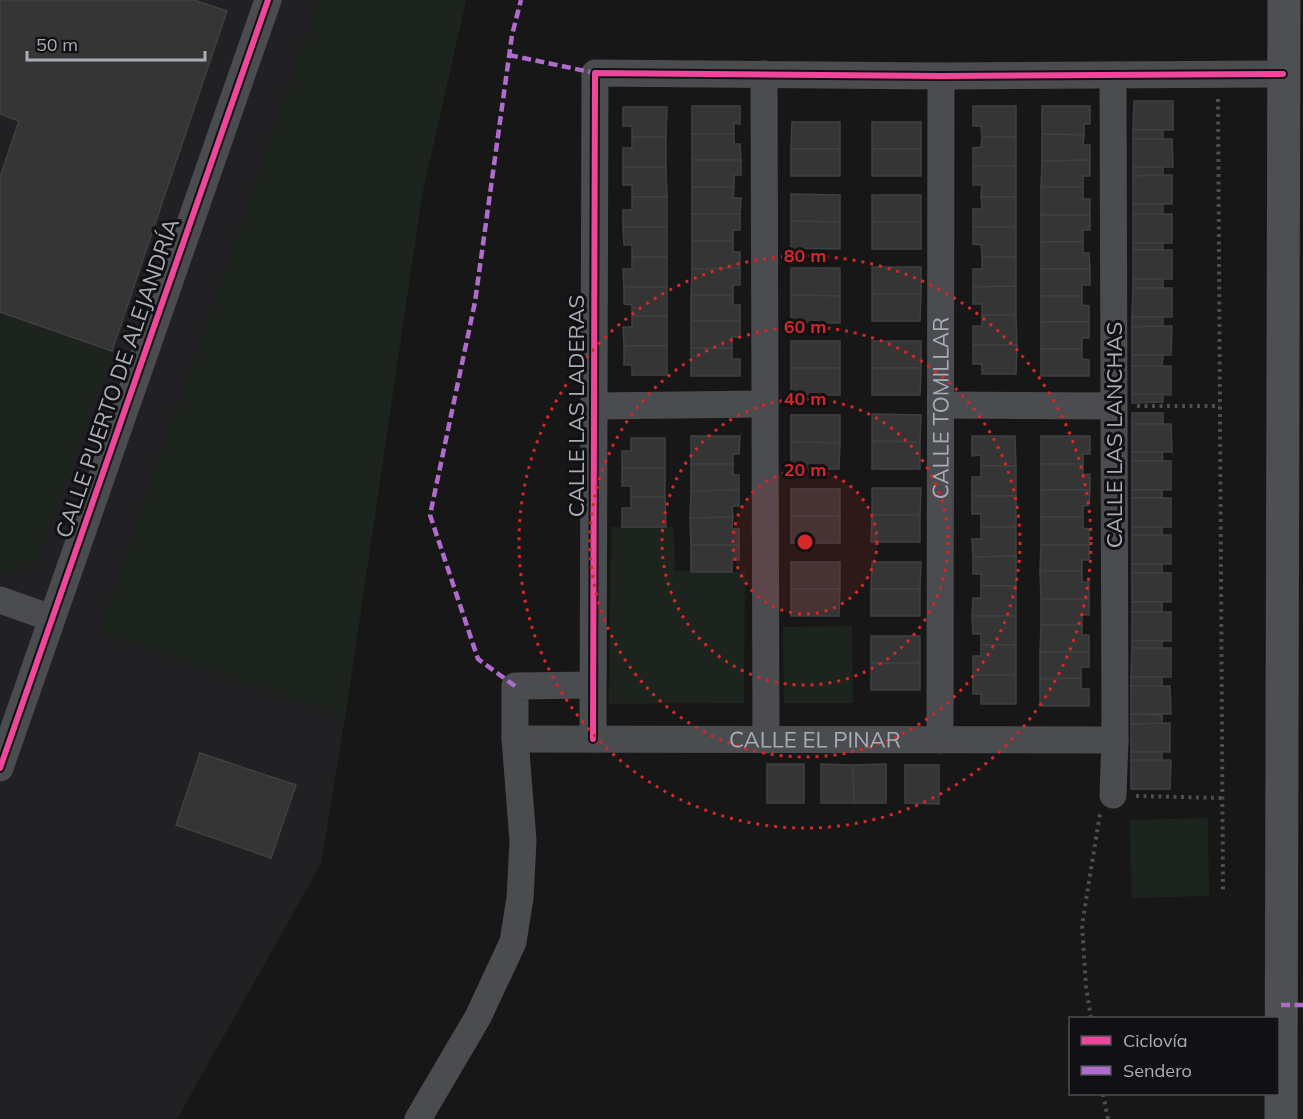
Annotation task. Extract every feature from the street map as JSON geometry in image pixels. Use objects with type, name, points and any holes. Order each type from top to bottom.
[{"type":"main road","points":[[1281,1119],[1290,52],[1284,0]]},
{"type":"street","name":"CALLE PUERTO DE ALEJANDRÍA","points":[[0,768],[268,0]]},
{"type":"street","points":[[766,740],[764,74],[1113,75],[1290,52]]},
{"type":"street","name":"CALLE LAS LADERAS","points":[[592,739],[595,73],[764,74]]},
{"type":"street","name":"CALLE LAS LANCHAS","points":[[1113,75],[1121,406],[1113,795]]},
{"type":"street","name":"CALLE TOMILLAR","points":[[940,740],[941,76]]},
{"type":"street","points":[[594,406],[765,404]]},
{"type":"street","points":[[940,405],[1121,406]]},
{"type":"street","points":[[0,600],[51,618]]},
{"type":"street","points":[[418,1119],[478,1017],[513,942],[520,898],[523,841],[515,739],[515,686],[592,685]]},
{"type":"street","name":"CALLE EL PINAR","points":[[515,739],[1115,740]]},
{"type":"path","points":[[1218,98],[1223,892]]},
{"type":"path","points":[[1121,406],[1220,406]]},
{"type":"path","points":[[1091,1017],[1086,986],[1082,925],[1103,795],[1222,798]]},
{"type":"path","points":[[1103,1095],[1107,1119]]},
{"type":"shaded area","points":[[0,0],[466,0],[422,195],[345,718],[321,864],[177,1119],[0,1119]]},
{"type":"shaded area","points":[[319,0],[466,0],[422,195],[345,718],[99,632]]},
{"type":"shaded area","points":[[0,312],[112,351],[38,556],[25,567],[11,572],[0,570]]},
{"type":"shaded area","points":[[611,527],[674,527],[675,571],[745,572],[744,703],[609,704]]},
{"type":"shaded area","points":[[852,626],[853,703],[784,703],[783,627]]},
{"type":"shaded area","points":[[1208,818],[1209,896],[1131,898],[1130,820]]},
{"type":"building","points":[[0,0],[194,0],[227,11],[112,351],[0,312],[0,177],[19,121],[0,114]]},
{"type":"building","points":[[1134,101],[1173,101],[1173,130],[1133,130]]},
{"type":"building","points":[[692,106],[740,106],[740,124],[734,123],[734,134],[692,134]]},
{"type":"building","points":[[973,106],[1016,106],[1016,137],[982,137],[981,126],[973,126]]},
{"type":"building","points":[[1042,106],[1090,106],[1090,124],[1084,124],[1084,135],[1042,134]]},
{"type":"building","points":[[623,107],[667,107],[666,137],[632,137],[632,126],[623,126]]},
{"type":"building","points":[[792,122],[840,122],[840,149],[791,149]]},
{"type":"building","points":[[872,122],[921,122],[921,149],[872,149]]},
{"type":"building","points":[[1133,130],[1163,130],[1163,139],[1133,139]]},
{"type":"building","points":[[692,134],[734,134],[734,144],[740,144],[741,160],[692,160]]},
{"type":"building","points":[[1042,134],[1084,135],[1083,145],[1090,145],[1090,160],[1042,161]]},
{"type":"building","points":[[632,137],[666,137],[666,167],[623,167],[623,148],[632,148]]},
{"type":"building","points":[[982,137],[1016,137],[1016,166],[973,166],[973,148],[981,147]]},
{"type":"building","points":[[1133,139],[1172,139],[1173,167],[1133,167]]},
{"type":"building","points":[[791,149],[840,149],[840,176],[791,176]]},
{"type":"building","points":[[872,149],[921,149],[921,176],[872,176]]},
{"type":"building","points":[[692,160],[741,160],[741,175],[734,175],[734,187],[692,187]]},
{"type":"building","points":[[1090,160],[1090,176],[1083,176],[1083,187],[1041,187],[1042,161]]},
{"type":"building","points":[[973,166],[1016,166],[1016,197],[981,197],[982,185],[973,185]]},
{"type":"building","points":[[623,167],[666,167],[667,197],[632,197],[632,185],[623,185]]},
{"type":"building","points":[[1133,167],[1163,167],[1163,175],[1133,176]]},
{"type":"building","points":[[1172,175],[1172,204],[1133,204],[1133,176]]},
{"type":"building","points":[[692,187],[734,187],[733,198],[741,198],[740,214],[692,214]]},
{"type":"building","points":[[1041,187],[1083,187],[1083,199],[1090,199],[1090,215],[1041,215]]},
{"type":"building","points":[[791,194],[840,195],[840,222],[791,221]]},
{"type":"building","points":[[872,195],[921,195],[921,222],[872,222]]},
{"type":"building","points":[[632,197],[667,197],[667,227],[623,227],[623,210],[632,210]]},
{"type":"building","points":[[981,197],[1016,197],[1016,227],[973,227],[973,209],[982,209]]},
{"type":"building","points":[[1133,204],[1163,204],[1163,214],[1133,214]]},
{"type":"building","points":[[692,214],[740,214],[740,230],[733,230],[733,241],[692,241]]},
{"type":"building","points":[[1133,214],[1172,214],[1172,243],[1133,243]]},
{"type":"building","points":[[1041,215],[1090,215],[1090,230],[1083,230],[1083,242],[1041,242]]},
{"type":"building","points":[[791,221],[840,222],[840,249],[791,248]]},
{"type":"building","points":[[872,222],[921,222],[921,249],[872,249]]},
{"type":"building","points":[[623,227],[667,227],[667,257],[632,257],[632,245],[624,245]]},
{"type":"building","points":[[973,227],[1016,227],[1016,257],[982,257],[981,245],[973,244]]},
{"type":"building","points":[[692,241],[733,241],[733,252],[740,252],[740,268],[692,269]]},
{"type":"building","points":[[1041,242],[1083,242],[1083,253],[1089,253],[1090,269],[1041,269]]},
{"type":"building","points":[[1133,243],[1163,243],[1163,250],[1133,250]]},
{"type":"building","points":[[1133,250],[1172,250],[1172,279],[1133,279]]},
{"type":"building","points":[[632,257],[667,257],[667,287],[624,287],[623,269],[632,269]]},
{"type":"building","points":[[982,257],[1016,257],[1016,286],[973,287],[973,269],[982,269]]},
{"type":"building","points":[[872,267],[921,267],[921,294],[872,294]]},
{"type":"building","points":[[740,268],[740,285],[733,285],[733,295],[691,295],[692,269]]},
{"type":"building","points":[[791,268],[840,268],[840,296],[791,295]]},
{"type":"building","points":[[1041,269],[1090,269],[1090,285],[1082,285],[1082,296],[1041,296]]},
{"type":"building","points":[[1133,279],[1163,279],[1163,288],[1133,288]]},
{"type":"building","points":[[1016,286],[1016,315],[982,315],[982,304],[973,304],[973,287]]},
{"type":"building","points":[[624,287],[667,287],[667,316],[632,316],[632,305],[624,304]]},
{"type":"building","points":[[1133,288],[1172,288],[1172,317],[1132,317]]},
{"type":"building","points":[[872,294],[921,294],[920,321],[872,321]]},
{"type":"building","points":[[691,295],[733,295],[733,305],[740,305],[740,321],[691,321]]},
{"type":"building","points":[[791,295],[840,296],[840,323],[791,322]]},
{"type":"building","points":[[1041,296],[1082,296],[1082,305],[1089,306],[1089,322],[1041,322]]},
{"type":"building","points":[[982,315],[1016,315],[1017,345],[973,345],[973,326],[982,326]]},
{"type":"building","points":[[632,316],[667,316],[667,346],[624,346],[623,327],[632,327]]},
{"type":"building","points":[[1132,317],[1163,317],[1163,326],[1132,327]]},
{"type":"building","points":[[691,321],[740,321],[740,337],[732,337],[732,348],[691,348]]},
{"type":"building","points":[[1041,322],[1089,322],[1089,338],[1082,338],[1082,349],[1041,349]]},
{"type":"building","points":[[1172,326],[1171,355],[1132,355],[1132,327]]},
{"type":"building","points":[[791,341],[840,341],[840,368],[791,368]]},
{"type":"building","points":[[872,341],[921,341],[921,368],[872,368]]},
{"type":"building","points":[[973,345],[1017,345],[1016,374],[982,374],[982,364],[973,364]]},
{"type":"building","points":[[624,346],[667,346],[667,375],[632,375],[632,365],[624,365]]},
{"type":"building","points":[[691,348],[732,348],[732,359],[740,359],[740,376],[691,376]]},
{"type":"building","points":[[1041,349],[1082,349],[1082,359],[1089,360],[1089,376],[1041,376]]},
{"type":"building","points":[[1132,355],[1163,355],[1162,366],[1132,366]]},
{"type":"building","points":[[1132,366],[1171,366],[1171,395],[1132,394]]},
{"type":"building","points":[[791,368],[840,368],[840,395],[791,395]]},
{"type":"building","points":[[872,368],[921,368],[920,395],[872,395]]},
{"type":"building","points":[[1132,394],[1163,394],[1163,402],[1132,403]]},
{"type":"building","points":[[1132,413],[1163,413],[1163,424],[1132,424]]},
{"type":"building","points":[[872,414],[921,415],[920,442],[872,441]]},
{"type":"building","points":[[791,415],[840,415],[840,443],[791,442]]},
{"type":"building","points":[[1132,424],[1171,424],[1172,452],[1132,452]]},
{"type":"building","points":[[691,436],[740,436],[739,454],[733,454],[733,464],[691,464]]},
{"type":"building","points":[[972,436],[1015,436],[1016,466],[981,466],[981,455],[972,456]]},
{"type":"building","points":[[1041,436],[1090,436],[1090,454],[1083,454],[1083,464],[1041,464]]},
{"type":"building","points":[[631,438],[665,438],[665,468],[622,468],[622,451],[631,451]]},
{"type":"building","points":[[872,441],[920,442],[920,469],[872,469]]},
{"type":"building","points":[[791,442],[840,443],[839,469],[791,469]]},
{"type":"building","points":[[1132,452],[1162,452],[1163,461],[1132,461]]},
{"type":"building","points":[[1132,461],[1171,461],[1171,490],[1132,490]]},
{"type":"building","points":[[691,464],[733,464],[733,475],[739,475],[739,490],[691,491]]},
{"type":"building","points":[[1041,464],[1083,464],[1083,475],[1090,474],[1090,490],[1041,490]]},
{"type":"building","points":[[981,466],[1016,466],[1016,496],[972,496],[972,477],[981,477]]},
{"type":"building","points":[[622,468],[665,468],[665,497],[631,497],[631,486],[622,486]]},
{"type":"building","points":[[872,488],[921,488],[920,515],[872,515]]},
{"type":"building","points":[[791,489],[840,489],[840,516],[791,516]]},
{"type":"building","points":[[739,490],[739,506],[732,506],[733,517],[690,518],[691,491]]},
{"type":"building","points":[[1041,490],[1090,490],[1089,505],[1083,506],[1083,517],[1041,517]]},
{"type":"building","points":[[1132,490],[1162,490],[1162,498],[1132,498]]},
{"type":"building","points":[[972,496],[1016,496],[1016,527],[981,527],[981,514],[972,514]]},
{"type":"building","points":[[631,497],[665,497],[666,527],[622,527],[622,508],[631,508]]},
{"type":"building","points":[[1132,498],[1171,498],[1171,527],[1132,527]]},
{"type":"building","points":[[872,515],[920,515],[920,542],[871,542]]},
{"type":"building","points":[[791,516],[840,516],[840,543],[791,543]]},
{"type":"building","points":[[733,517],[732,529],[739,529],[739,545],[691,545],[690,518]]},
{"type":"building","points":[[1041,517],[1083,517],[1083,528],[1089,529],[1089,545],[1041,545]]},
{"type":"building","points":[[981,527],[1016,527],[1016,556],[973,557],[972,539],[981,539]]},
{"type":"building","points":[[1132,527],[1162,527],[1162,536],[1132,535]]},
{"type":"building","points":[[1132,535],[1171,535],[1171,564],[1132,564]]},
{"type":"building","points":[[691,545],[739,545],[739,560],[732,560],[732,572],[691,572]]},
{"type":"building","points":[[1041,545],[1089,545],[1089,560],[1082,560],[1082,571],[1040,571]]},
{"type":"building","points":[[1016,556],[1016,586],[981,586],[981,574],[973,574],[973,557]]},
{"type":"building","points":[[791,562],[840,562],[840,589],[791,589]]},
{"type":"building","points":[[872,562],[921,562],[920,589],[871,589]]},
{"type":"building","points":[[1132,564],[1162,564],[1162,573],[1132,573]]},
{"type":"building","points":[[1040,571],[1082,571],[1082,582],[1089,582],[1089,599],[1041,599]]},
{"type":"building","points":[[1132,573],[1171,573],[1171,602],[1132,602]]},
{"type":"building","points":[[981,586],[1016,586],[1016,616],[972,616],[973,598],[981,598]]},
{"type":"building","points":[[791,589],[840,589],[839,616],[791,616]]},
{"type":"building","points":[[871,589],[920,589],[920,616],[871,616]]},
{"type":"building","points":[[1041,599],[1089,599],[1089,615],[1082,615],[1082,625],[1041,625]]},
{"type":"building","points":[[1132,602],[1162,602],[1162,612],[1132,612]]},
{"type":"building","points":[[1132,612],[1171,612],[1171,641],[1132,641]]},
{"type":"building","points":[[972,616],[1016,616],[1016,645],[981,645],[981,634],[973,634]]},
{"type":"building","points":[[1041,625],[1082,625],[1082,635],[1089,635],[1089,652],[1040,652]]},
{"type":"building","points":[[871,636],[920,636],[920,663],[871,663]]},
{"type":"building","points":[[1132,641],[1162,641],[1162,648],[1132,648]]},
{"type":"building","points":[[981,645],[1016,645],[1016,675],[973,675],[973,656],[981,656]]},
{"type":"building","points":[[1132,648],[1171,648],[1171,677],[1131,677]]},
{"type":"building","points":[[1040,652],[1089,652],[1089,667],[1081,667],[1081,678],[1040,679]]},
{"type":"building","points":[[871,663],[920,663],[920,690],[871,690]]},
{"type":"building","points":[[973,675],[1016,675],[1016,704],[981,704],[981,694],[973,694]]},
{"type":"building","points":[[1131,677],[1162,677],[1162,686],[1131,686]]},
{"type":"building","points":[[1081,678],[1081,689],[1089,689],[1089,706],[1040,706],[1040,679]]},
{"type":"building","points":[[1131,686],[1170,686],[1171,714],[1131,714]]},
{"type":"building","points":[[1131,714],[1162,715],[1162,724],[1131,724]]},
{"type":"building","points":[[1170,723],[1170,752],[1131,752],[1131,724]]},
{"type":"building","points":[[1131,752],[1162,752],[1162,760],[1131,760]]},
{"type":"building","points":[[200,753],[296,785],[271,858],[176,825]]},
{"type":"building","points":[[1131,760],[1171,760],[1170,789],[1131,789]]},
{"type":"building","points":[[767,764],[804,764],[804,803],[767,803]]},
{"type":"building","points":[[821,764],[853,765],[854,803],[821,803]]},
{"type":"building","points":[[886,764],[886,803],[854,803],[853,765]]},
{"type":"building","points":[[905,765],[939,765],[939,804],[905,803]]},
{"type":"marked path","points":[[515,686],[478,659],[430,515],[475,302],[512,35],[521,0]]},
{"type":"marked path","points":[[509,55],[595,73]]},
{"type":"marked path","points":[[1281,1005],[1303,1005]]},
{"type":"cycle path","points":[[0,768],[268,0]]},
{"type":"cycle path","points":[[593,739],[595,73],[941,76],[1283,74]]}]
